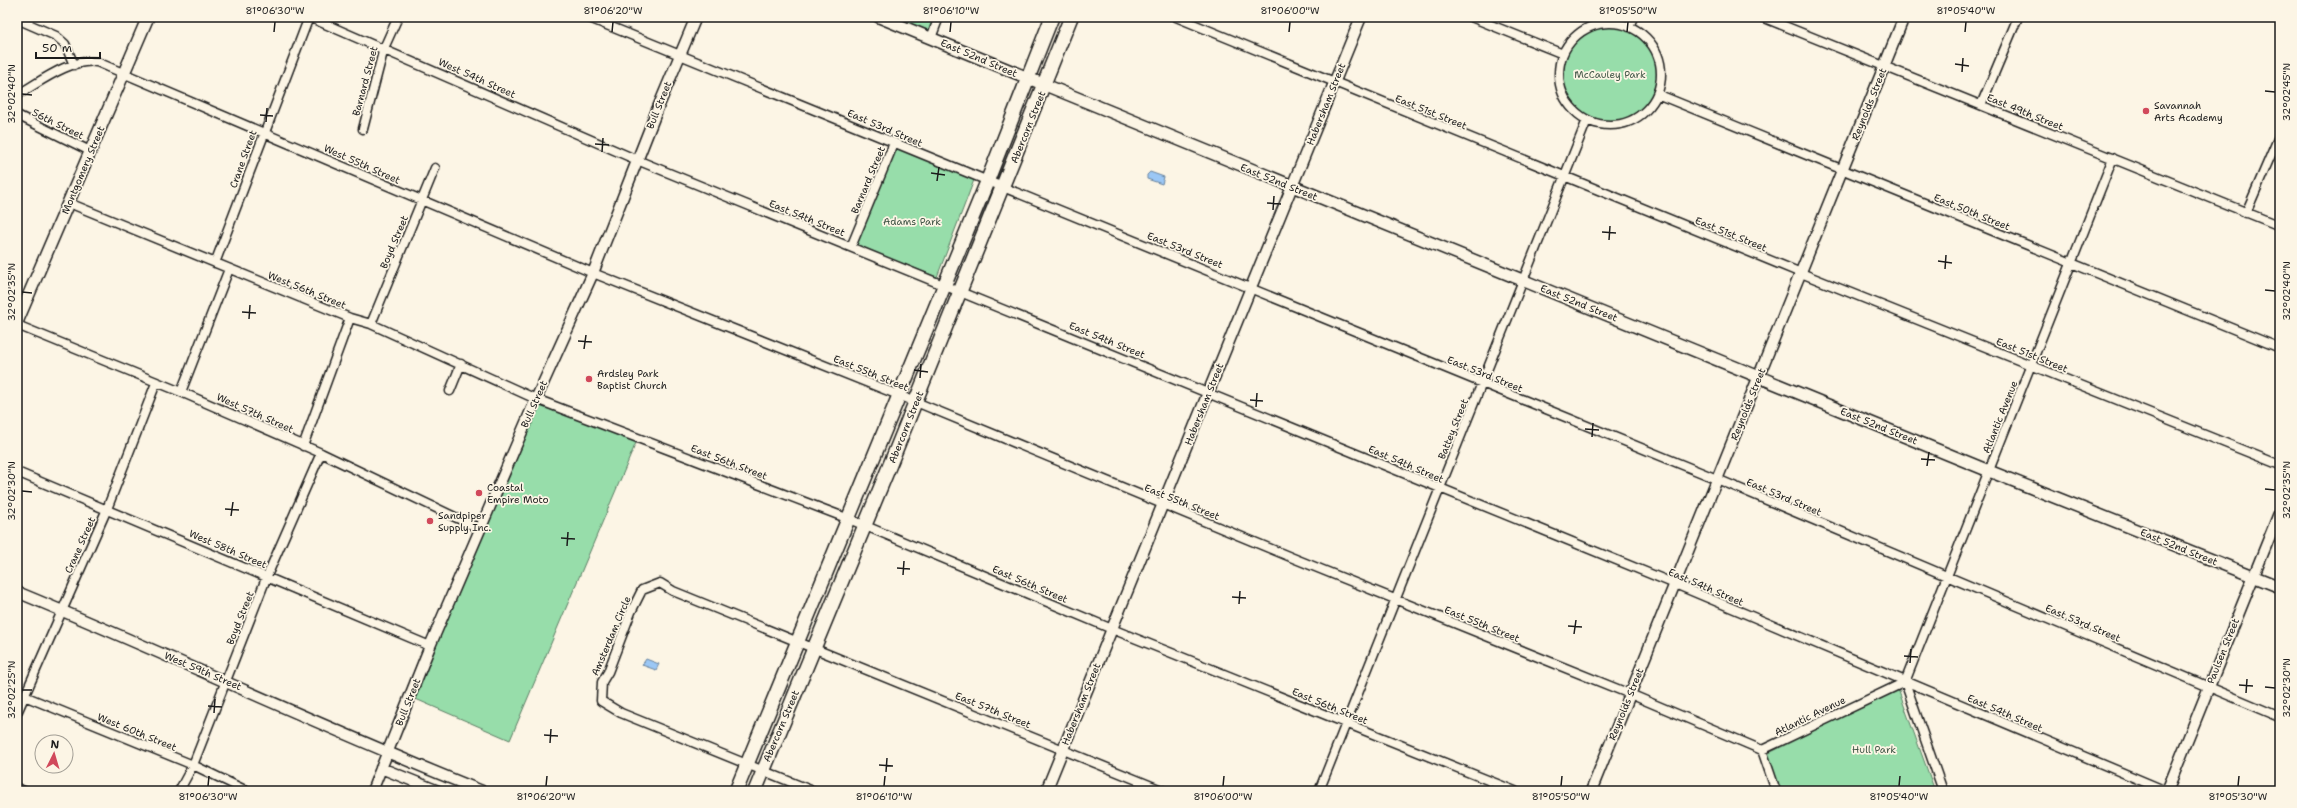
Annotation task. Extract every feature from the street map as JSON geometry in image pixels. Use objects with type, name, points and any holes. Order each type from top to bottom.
[{"type":"main road","name":"Montgomery Street","points":[[17,324],[148,17]]},
{"type":"main road","name":"East 52nd Street","points":[[879,17],[1044,86],[1989,471],[2280,587]]},
{"type":"main road","name":"Abercorn Street","points":[[736,791],[987,182],[1052,17]]},
{"type":"main road","name":"Abercorn Street","points":[[754,791],[916,402],[959,291],[1003,189],[1071,17]]},
{"type":"street","name":"West 54th Street","points":[[309,17],[384,48],[637,160]]},
{"type":"street","name":"Crane Street","points":[[215,263],[309,17]]},
{"type":"street","name":"Barnard Street","points":[[363,129],[384,48],[398,17]]},
{"type":"street","name":"East 53rd Street","points":[[587,17],[680,54],[1003,189],[1251,287],[1717,479],[1946,577],[2280,716]]},
{"type":"street","name":"Bull Street","points":[[372,791],[430,646],[536,398],[593,273],[637,160],[696,17]]},
{"type":"street","points":[[932,38],[939,17]]},
{"type":"street","name":"East 51st Street","points":[[1177,17],[1564,177],[2280,466]]},
{"type":"street","name":"Habersham Street","points":[[1046,791],[1361,17]]},
{"type":"street","points":[[1471,17],[1562,54]]},
{"type":"street","points":[[1629,27],[1633,17]]},
{"type":"street","name":"East 49th Street","points":[[1762,17],[2280,226]]},
{"type":"street","name":"Reynolds Street","points":[[1591,791],[1904,17]]},
{"type":"street","points":[[1981,105],[2018,17]]},
{"type":"street","points":[[17,19],[56,36],[65,44],[74,64],[17,95]]},
{"type":"street","points":[[1604,23],[1629,27],[1640,33],[1656,53],[1660,65],[1661,80],[1657,94],[1649,107],[1638,117],[1626,123],[1615,125],[1600,124],[1587,120],[1575,112],[1561,91],[1558,77],[1562,54],[1574,37],[1591,26],[1604,23]]},
{"type":"street","name":"West 55th Street","points":[[74,64],[89,61],[97,62],[593,273]]},
{"type":"street","name":"East 50th Street","points":[[1657,94],[2280,348]]},
{"type":"street","name":"56th Street","points":[[17,115],[90,152]]},
{"type":"street","name":"Battey Street","points":[[1319,791],[1587,120]]},
{"type":"street","points":[[2246,213],[2280,134]]},
{"type":"street","name":"Barnard Street","points":[[851,247],[894,143]]},
{"type":"street","name":"Atlantic Avenue","points":[[1762,750],[1905,682],[2113,158]]},
{"type":"street","name":"East 54th Street","points":[[637,160],[1209,392],[1675,584],[2166,791]]},
{"type":"street","name":"Boyd Street","points":[[371,324],[435,168]]},
{"type":"street","name":"West 56th Street","points":[[69,202],[229,270],[350,318],[371,324],[536,398]]},
{"type":"street","points":[[181,392],[229,270]]},
{"type":"street","name":"East 55th Street","points":[[593,273],[900,395],[1163,505],[1630,694],[1762,750]]},
{"type":"street","points":[[303,446],[350,318]]},
{"type":"street","name":"West 57th Street","points":[[17,324],[156,383],[181,392],[321,453],[480,529]]},
{"type":"street","points":[[450,391],[461,364]]},
{"type":"street","name":"Crane Street","points":[[17,713],[20,695],[61,610],[106,509],[156,383]]},
{"type":"street","name":"East 56th Street","points":[[536,398],[849,519],[1112,629],[1515,791]]},
{"type":"street","name":"Boyd Street","points":[[179,791],[193,765],[267,576],[321,453]]},
{"type":"street","name":"West 58th Street","points":[[17,472],[267,576],[430,646]]},
{"type":"street","name":"Paulsen Street","points":[[2166,791],[2280,511]]},
{"type":"street","name":"Amsterdam Circle","points":[[813,791],[621,713],[601,702],[602,682],[608,672],[631,612],[642,590],[660,583],[814,648]]},
{"type":"street","name":"West 59th Street","points":[[17,592],[226,681],[387,753],[482,791]]},
{"type":"street","name":"East 57th Street","points":[[814,648],[1164,791]]},
{"type":"street","points":[[1905,682],[1943,791]]},
{"type":"street","name":"West 60th Street","points":[[20,695],[193,765],[247,791]]},
{"type":"street","points":[[1762,750],[1776,791]]},
{"type":"street","points":[[381,768],[438,791]]},
{"type":"street","points":[[17,788],[24,791]]},
{"type":"green space","points":[[879,17],[939,17],[931,38]]},
{"type":"green space","name":"McCauley Park","points":[[1610,23],[1630,27],[1646,38],[1657,54],[1661,74],[1657,94],[1646,110],[1630,121],[1610,125],[1590,121],[1574,110],[1563,94],[1559,74],[1563,54],[1574,38],[1590,27]]},
{"type":"green space","name":"Adams Park","points":[[896,148],[974,180],[937,277],[855,245]]},
{"type":"green space","points":[[536,399],[638,438],[510,740],[411,697]]},
{"type":"green space","name":"Hull Park","points":[[1898,689],[1935,791],[1781,791],[1767,754]]},
{"type":"water","points":[[1150,172],[1164,177],[1162,184],[1147,179],[1147,175]]},
{"type":"water","points":[[646,659],[659,664],[656,670],[642,665]]},
{"type":"place","name":"Savannah Arts Academy","points":[[2146,111]]},
{"type":"place","name":"Ardsley Park Baptist Church","points":[[589,379]]},
{"type":"place","name":"Coastal Empire Moto","points":[[479,493]]},
{"type":"place","name":"Sandpiper Supply Inc.","points":[[430,521]]}]
